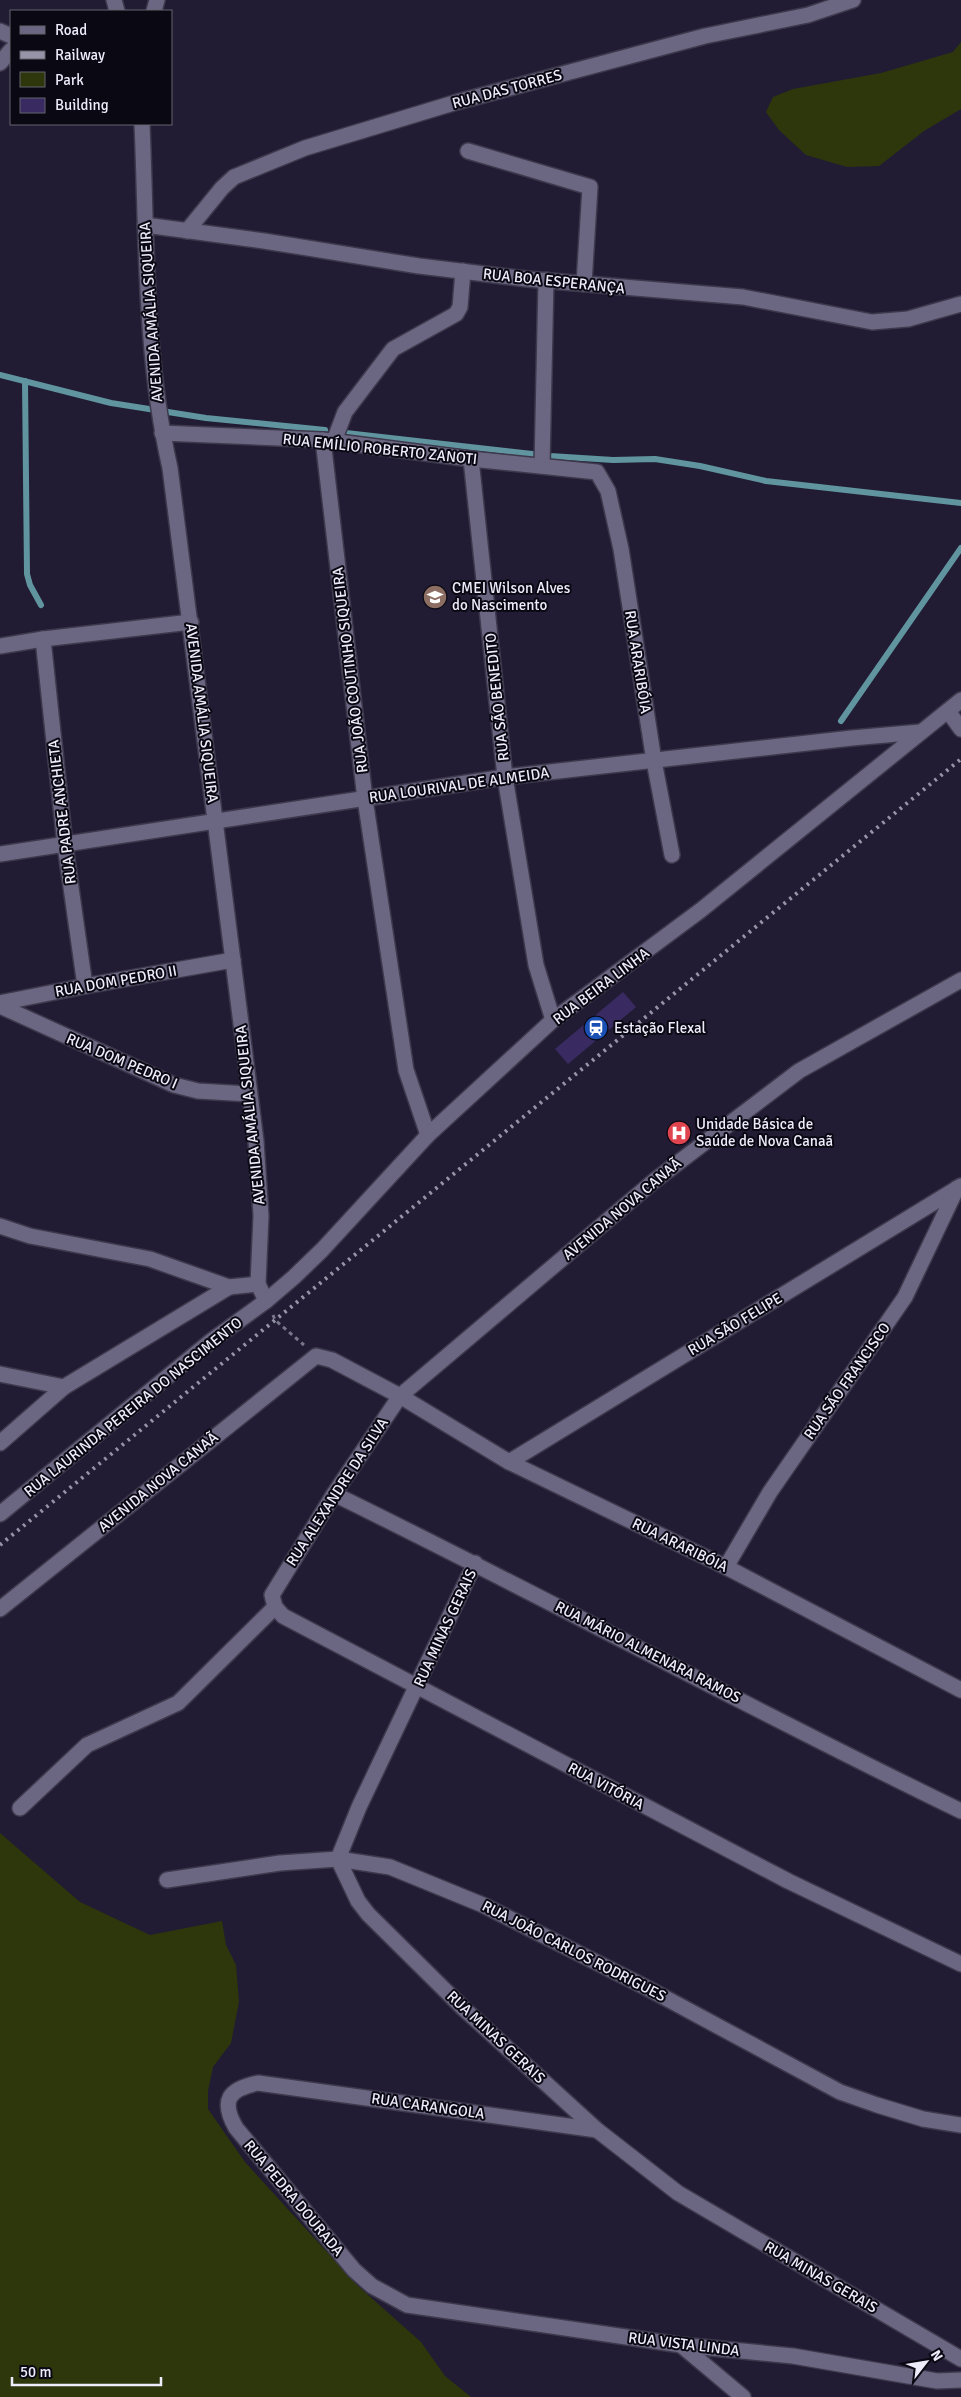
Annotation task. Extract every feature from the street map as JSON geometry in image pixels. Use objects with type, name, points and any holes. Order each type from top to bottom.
[{"type":"street","name":"RUA DAS TORRES","points":[[188,230],[222,188],[234,177],[305,148],[429,110],[705,36],[808,15],[853,0]]},
{"type":"street","points":[[0,63],[10,51]]},
{"type":"street","name":"AVENIDA AMÁLIA SIQUEIRA","points":[[142,125],[145,225],[156,396],[170,468],[256,1141],[261,1216],[258,1284],[266,1301]]},
{"type":"street","points":[[468,151],[590,187],[584,284]]},
{"type":"street","name":"RUA BOA ESPERANÇA","points":[[145,225],[463,271],[584,284],[743,297],[872,322],[908,319],[961,304]]},
{"type":"street","points":[[328,440],[345,412],[393,349],[456,314],[460,307],[463,271]]},
{"type":"street","points":[[542,466],[546,280]]},
{"type":"street","name":"RUA EMÍLIO ROBERTO ZANOTI","points":[[161,429],[328,440],[471,459],[597,472]]},
{"type":"street","name":"RUA JOÃO COUTINHO SIQUEIRA","points":[[328,440],[365,799],[406,1070],[428,1135]]},
{"type":"street","name":"RUA SÃO BENEDITO","points":[[471,459],[505,777],[536,965],[553,1020]]},
{"type":"street","name":"RUA ARARIBÓIA","points":[[597,472],[608,491],[621,549],[654,761],[672,855]]},
{"type":"street","points":[[0,646],[43,638],[190,622]]},
{"type":"street","name":"RUA PADRE ANCHIETA","points":[[43,638],[65,845],[85,986]]},
{"type":"street","name":"RUA BEIRA LINHA","points":[[266,1301],[322,1250],[428,1135],[553,1020],[701,910],[961,700]]},
{"type":"street","points":[[948,711],[961,729]]},
{"type":"street","name":"RUA LOURIVAL DE ALMEIDA","points":[[0,854],[505,777],[920,732]]},
{"type":"street","name":"RUA DOM PEDRO II","points":[[0,1004],[85,986],[233,960]]},
{"type":"street","name":"AVENIDA NOVA CANAÃ","points":[[400,1396],[654,1181],[799,1071],[961,980]]},
{"type":"street","name":"RUA DOM PEDRO I","points":[[0,1004],[174,1085],[198,1091],[249,1094]]},
{"type":"street","name":"RUA SÃO FELIPE","points":[[509,1462],[959,1187]]},
{"type":"street","name":"RUA SÃO FRANCISCO","points":[[726,1568],[770,1492],[905,1297],[959,1187]]},
{"type":"street","points":[[0,1226],[30,1236],[150,1259],[229,1287]]},
{"type":"street","points":[[0,1444],[64,1386],[229,1287],[258,1284]]},
{"type":"street","name":"RUA LAURINDA PEREIRA DO NASCIMENTO","points":[[0,1514],[211,1341],[266,1301]]},
{"type":"street","name":"RUA ARARIBÓIA","points":[[316,1356],[332,1360],[400,1396],[509,1462],[726,1568],[961,1690]]},
{"type":"street","name":"AVENIDA NOVA CANAÃ","points":[[0,1609],[316,1356]]},
{"type":"street","points":[[0,1374],[64,1386]]},
{"type":"street","name":"RUA ALEXANDRE DA SILVA","points":[[275,1607],[272,1595],[274,1588],[400,1396]]},
{"type":"street","name":"RUA MÁRIO ALMENARA RAMOS","points":[[334,1494],[475,1563],[836,1750],[961,1811]]},
{"type":"street","name":"RUA MINAS GERAIS","points":[[475,1563],[418,1687],[359,1807],[338,1859],[358,1901],[368,1914],[463,2008],[597,2130],[678,2193],[961,2359]]},
{"type":"street","points":[[20,1808],[87,1745],[178,1703],[275,1607]]},
{"type":"street","name":"RUA VITÓRIA","points":[[275,1607],[283,1616],[788,1881],[961,1964]]},
{"type":"street","name":"RUA JOÃO CARLOS RODRIGUES","points":[[167,1880],[280,1863],[338,1859],[390,1867],[483,1905],[647,1988],[840,2092],[923,2119],[961,2125]]},
{"type":"street","name":"RUA CARANGOLA","points":[[258,2083],[597,2130]]},
{"type":"street","name":"RUA PEDRA DOURADA","points":[[258,2083],[241,2087],[233,2092],[227,2102],[229,2116],[236,2128],[354,2270],[372,2286],[407,2304]]},
{"type":"street","name":"RUA VISTA LINDA","points":[[407,2304],[681,2345],[792,2356],[937,2381],[961,2380]]},
{"type":"street","points":[[681,2345],[743,2397]]},
{"type":"path","points":[[266,1301],[275,1320],[316,1356]]},
{"type":"green space","points":[[961,42],[961,109],[924,131],[879,166],[847,167],[806,155],[779,130],[766,112],[773,97],[793,89],[881,73],[953,52]]},
{"type":"green space","points":[[0,1833],[80,1902],[150,1935],[222,1921],[226,1945],[236,1965],[239,2002],[231,2043],[213,2067],[208,2091],[208,2109],[245,2162],[358,2286],[421,2342],[445,2376],[471,2397],[0,2397]]},
{"type":"building","name":"Estação Flexal","points":[[623,992],[636,1007],[568,1064],[555,1049]]},
{"type":"waterway","points":[[0,375],[111,403],[206,418],[325,430]]},
{"type":"waterway","points":[[25,381],[27,574],[30,585],[41,605]]},
{"type":"waterway","points":[[346,433],[550,456],[613,460],[655,459],[700,466],[766,481],[961,503]]},
{"type":"waterway","points":[[841,721],[961,548]]},
{"type":"railway","points":[[0,1545],[961,759]]},
{"type":"place","name":"CMEI Wilson Alves do Nascimento","points":[[435,597]]},
{"type":"place","name":"Estação Flexal","points":[[596,1028]]},
{"type":"place","name":"Unidade Básica de Saúde de Nova Canaã","points":[[679,1133]]}]
